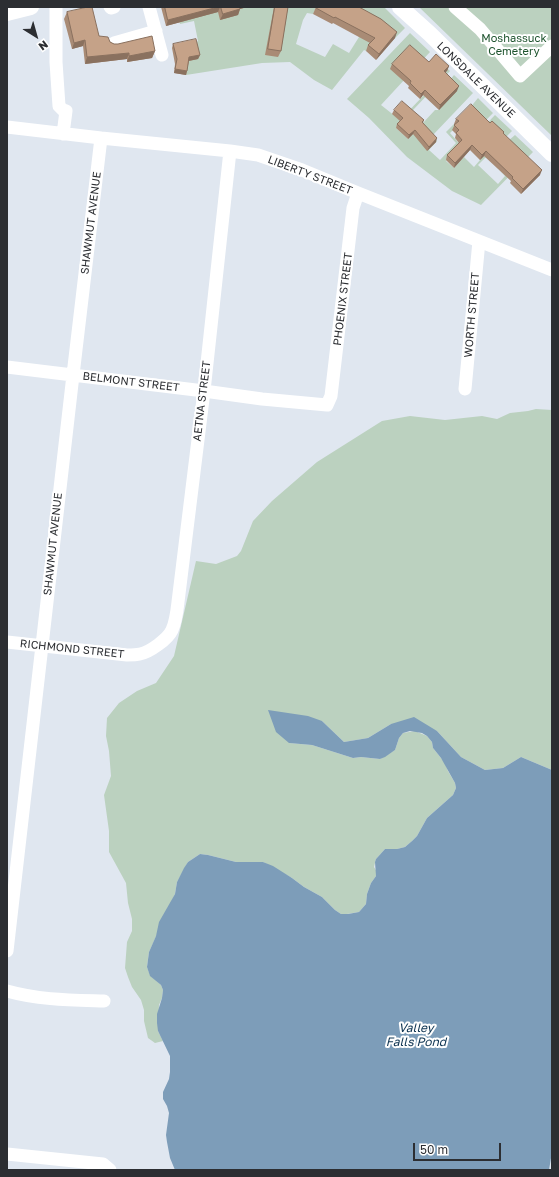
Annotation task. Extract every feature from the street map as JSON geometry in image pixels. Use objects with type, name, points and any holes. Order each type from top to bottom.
[{"type":"main road","points":[[7,13],[31,7]]},
{"type":"main road","name":"LONSDALE AVENUE","points":[[400,7],[430,34],[552,154]]},
{"type":"street","points":[[56,7],[56,62],[59,106],[66,111],[63,134]]},
{"type":"street","points":[[110,7],[114,7]]},
{"type":"street","points":[[149,7],[162,55]]},
{"type":"street","points":[[455,7],[480,29],[520,76],[552,46]]},
{"type":"street","points":[[114,43],[156,31]]},
{"type":"street","name":"LIBERTY STREET","points":[[7,127],[258,155],[302,170],[552,270]]},
{"type":"street","name":"SHAWMUT AVENUE","points":[[7,951],[72,375],[101,138]]},
{"type":"street","name":"AETNA STREET","points":[[158,644],[171,632],[175,622],[204,391],[230,151]]},
{"type":"street","name":"PHOENIX STREET","points":[[327,405],[331,396],[354,208],[358,193]]},
{"type":"street","name":"WORTH STREET","points":[[465,389],[479,241]]},
{"type":"street","name":"BELMONT STREET","points":[[7,367],[262,399],[327,405]]},
{"type":"street","name":"RICHMOND STREET","points":[[7,642],[127,655],[140,654],[150,650],[158,644]]},
{"type":"street","points":[[7,991],[24,996],[59,1000],[104,1001]]},
{"type":"street","points":[[7,1154],[103,1164],[110,1170]]},
{"type":"green space","points":[[177,7],[317,7],[313,14],[307,13],[303,20],[296,44],[325,57],[333,44],[349,53],[359,37],[359,7],[384,7],[405,28],[395,38],[385,29],[366,51],[364,50],[332,90],[314,80],[290,62],[262,63],[186,75],[191,52],[198,41],[194,21],[180,24]]},
{"type":"green space","name":"Moshassuck Cemetery","points":[[419,7],[552,7],[552,136]]},
{"type":"green space","points":[[410,33],[430,52],[381,105],[400,120],[447,71],[436,58],[450,71],[396,128],[408,139],[435,110],[439,110],[448,82],[454,75],[473,93],[432,136],[437,141],[429,150],[440,160],[456,143],[446,132],[454,124],[457,126],[450,133],[458,142],[469,109],[478,98],[493,113],[446,161],[454,168],[464,157],[474,167],[480,160],[470,141],[495,115],[512,131],[478,165],[498,184],[505,176],[493,163],[508,141],[515,135],[533,152],[481,205],[452,191],[407,157],[369,118],[347,99]]},
{"type":"green space","points":[[536,409],[552,410],[552,770],[521,757],[503,768],[485,770],[461,757],[437,731],[391,724],[368,738],[344,742],[322,721],[289,743],[312,745],[353,758],[361,757],[380,759],[395,750],[399,738],[403,733],[415,731],[427,736],[432,742],[433,748],[445,763],[456,788],[453,795],[427,818],[417,836],[412,841],[405,847],[385,849],[376,859],[374,867],[377,872],[376,876],[371,883],[367,894],[366,904],[359,912],[341,914],[322,897],[263,862],[236,862],[200,854],[188,862],[177,882],[175,894],[149,952],[147,967],[150,975],[161,985],[163,990],[159,1005],[158,1031],[163,1041],[155,1043],[148,1038],[141,1000],[132,987],[125,968],[127,942],[132,931],[132,919],[128,903],[126,883],[109,852],[109,831],[104,795],[111,776],[106,736],[107,718],[119,703],[137,691],[156,683],[174,656],[196,561],[216,564],[237,556],[241,551],[253,521],[272,501],[317,462],[382,421],[410,416],[445,420],[482,416],[497,419],[510,413]]},
{"type":"water","name":"Valley Falls Pond","points":[[268,710],[308,716],[322,721],[344,742],[368,738],[391,724],[414,717],[437,731],[461,757],[485,770],[503,768],[521,757],[552,770],[552,1152],[549,1170],[175,1170],[170,1158],[166,1135],[169,1113],[163,1099],[163,1092],[169,1079],[170,1056],[158,1031],[157,1023],[157,1014],[163,990],[161,985],[150,976],[147,967],[149,952],[156,936],[159,922],[175,894],[177,882],[188,862],[200,854],[236,862],[263,862],[273,866],[322,897],[341,914],[359,912],[366,904],[367,894],[371,883],[376,876],[376,859],[385,849],[405,847],[412,841],[417,836],[427,818],[453,795],[456,788],[455,783],[441,758],[433,748],[432,742],[422,733],[410,731],[403,733],[399,738],[395,750],[380,759],[361,757],[353,758],[312,745],[289,743],[276,732]]},
{"type":"building","points":[[92,7],[99,36],[108,37],[110,42],[118,44],[152,36],[155,51],[129,56],[129,53],[87,57],[85,40],[74,43],[67,12]]},
{"type":"building","points":[[165,7],[218,7],[168,20]]},
{"type":"building","points":[[221,7],[240,7],[240,9],[223,14]]},
{"type":"building","points":[[275,7],[288,7],[281,51],[268,49]]},
{"type":"building","points":[[316,7],[359,7],[381,19],[397,32],[379,54],[368,45],[375,38],[335,17],[334,18]]},
{"type":"building","points":[[196,39],[200,55],[189,57],[187,71],[175,69],[177,59],[173,44]]},
{"type":"building","points":[[410,45],[429,62],[436,54],[449,66],[444,71],[459,86],[440,105],[425,90],[421,94],[410,83],[411,81],[392,64]]},
{"type":"building","points":[[402,101],[424,120],[422,122],[437,138],[429,147],[415,130],[409,135],[397,124],[403,118],[394,110]]},
{"type":"building","points":[[471,104],[490,123],[492,121],[504,132],[503,133],[542,170],[523,189],[512,178],[513,177],[486,151],[482,155],[472,145],[455,163],[447,155],[462,140],[456,133],[459,130],[454,125],[459,121],[456,119]]}]
